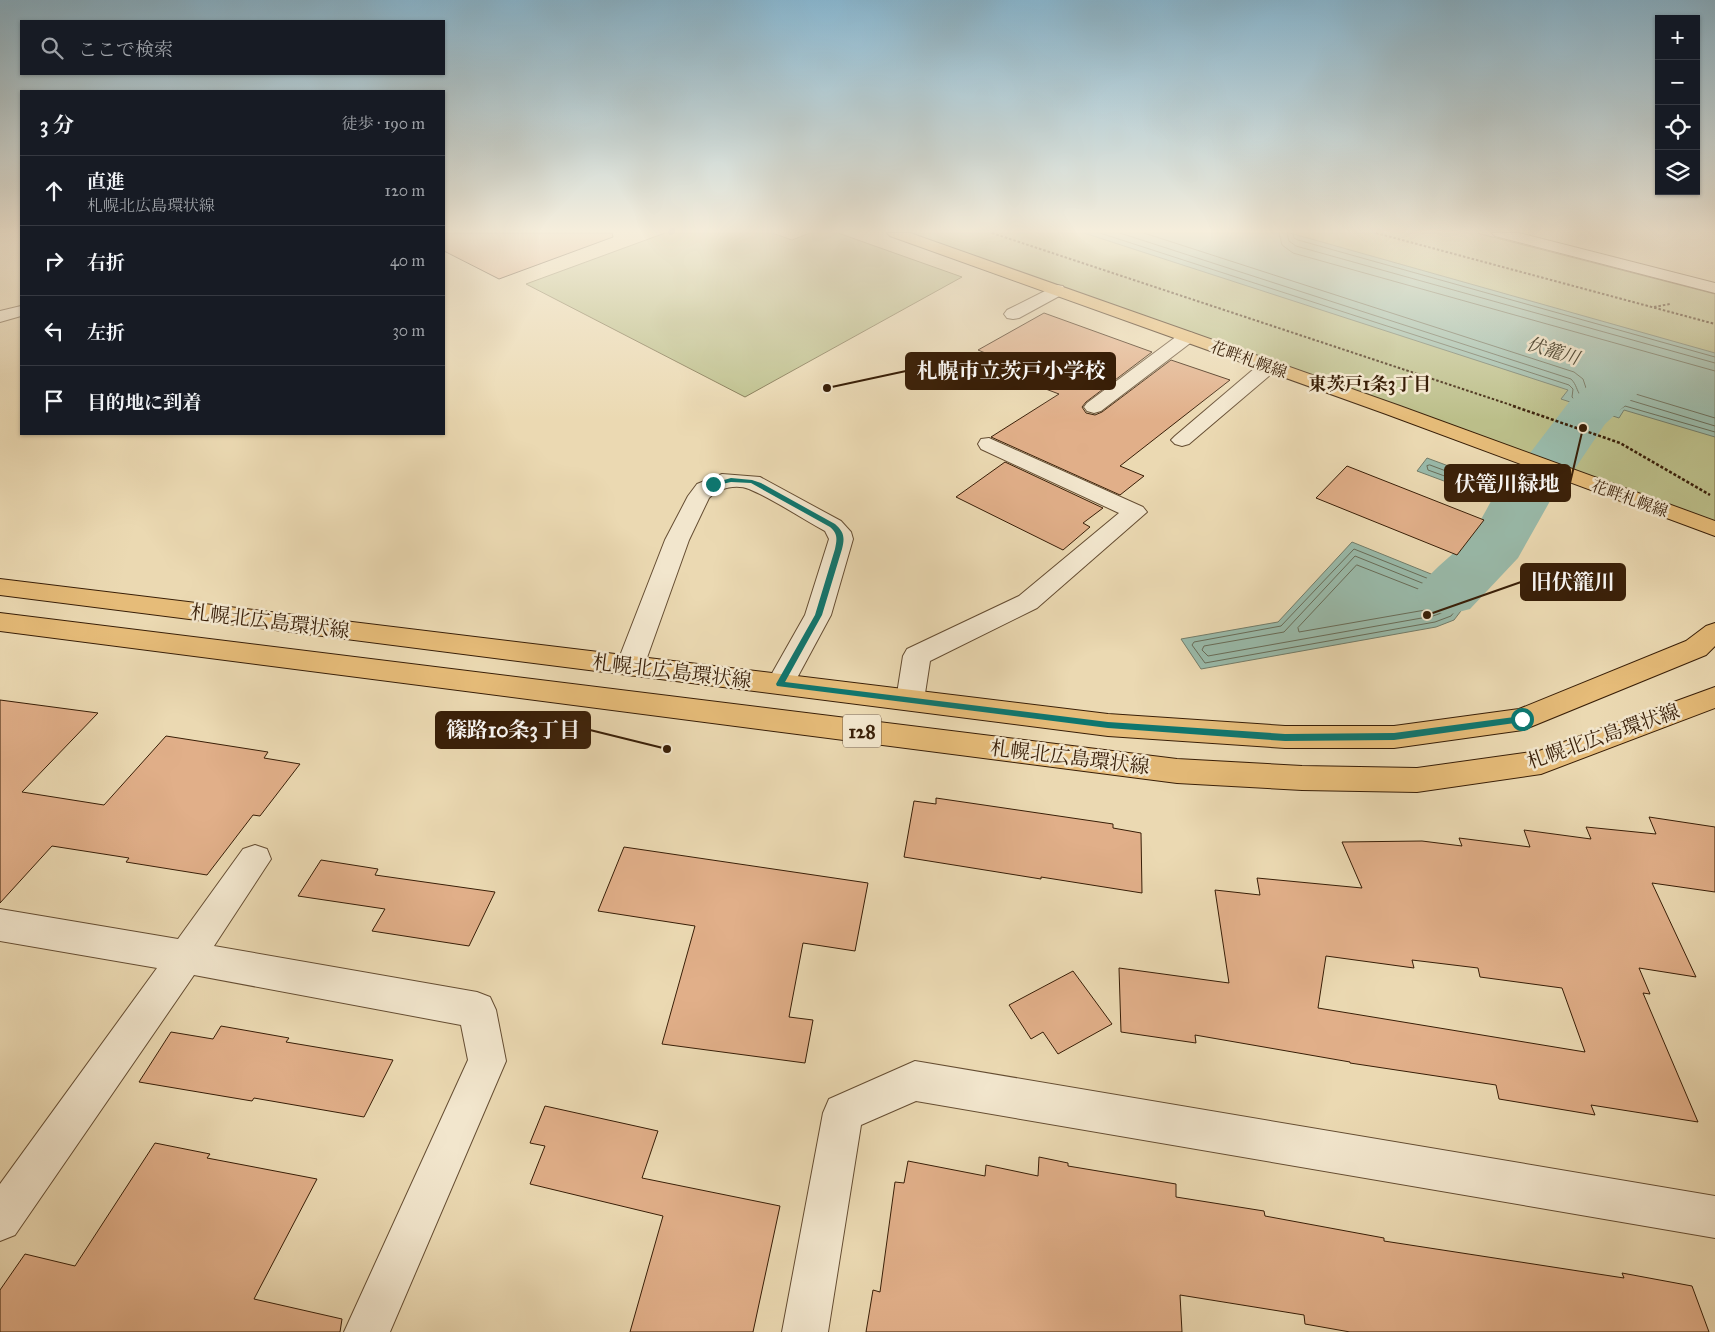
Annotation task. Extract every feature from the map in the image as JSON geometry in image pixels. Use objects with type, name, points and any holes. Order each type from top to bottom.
[{"type":"main road","name":"花畔札幌線","points":[[1070,295],[1715,530]]},
{"type":"main road","name":"札幌北広島環状線","points":[[0,587],[1128,726],[1285,737],[1394,737],[1522,719],[1696,648],[1715,632]]},
{"type":"main road","name":"札幌北広島環状線","points":[[0,622],[1177,770],[1302,778],[1418,780],[1541,762],[1715,697]]},
{"type":"street","points":[[1014,314],[1047,295]]},
{"type":"street","points":[[0,317],[20,311]]},
{"type":"street","points":[[1094,407],[1187,337]]},
{"type":"street","points":[[1182,440],[1269,366]]},
{"type":"street","points":[[910,700],[917,656],[1028,602],[1135,512],[989,444]]},
{"type":"street","points":[[630,666],[677,540],[699,496],[713,484],[722,481],[742,480],[759,484],[833,526],[839,532],[841,539],[818,615],[780,684]]},
{"type":"street","points":[[0,1220],[255,858]]},
{"type":"street","points":[[0,925],[478,1010],[487,1061],[367,1332]]},
{"type":"street","points":[[805,1332],[843,1113],[915,1081],[1715,1217]]},
{"type":"path","points":[[1179,295],[1620,443],[1715,498]]},
{"type":"path","points":[[1608,295],[1715,324]]},
{"type":"green space","points":[[548,295],[929,295],[745,397]]},
{"type":"green space","points":[[1080,295],[1715,295],[1715,524]]},
{"type":"water","name":"伏籠川","points":[[1276,295],[1510,295],[1715,353],[1715,437],[1624,410],[1619,418],[1607,414],[1603,419],[1570,408],[1573,403],[1561,399],[1568,390]]},
{"type":"water","points":[[1554,430],[1586,441],[1566,465],[1533,454]]},
{"type":"water","points":[[1427,458],[1508,488],[1514,479],[1547,491],[1535,511],[1479,494],[1417,471]]},
{"type":"water","points":[[1490,513],[1526,526],[1454,620],[1436,627],[1201,669],[1181,639],[1278,622],[1352,542],[1436,576]]},
{"type":"building","points":[[1044,313],[1152,352],[1086,402],[1082,407],[1086,413],[1095,415],[1102,412],[1171,360],[1230,380],[1120,466],[1144,476],[1120,495],[991,437],[1059,394],[1043,388],[1054,381],[978,350]]},
{"type":"building","points":[[1005,462],[1103,508],[1083,523],[1090,527],[1063,550],[956,497]]},
{"type":"building","points":[[1347,466],[1484,520],[1457,555],[1316,498]]},
{"type":"building","points":[[0,700],[98,713],[22,792],[104,805],[166,736],[268,752],[264,758],[300,764],[260,816],[253,815],[207,875],[126,862],[129,858],[52,846],[0,903]]},
{"type":"building","points":[[936,798],[1113,824],[1113,828],[1141,833],[1142,893],[904,857],[914,801],[936,804]]},
{"type":"building","points":[[1649,817],[1715,827],[1715,892],[1652,883],[1696,977],[1639,968],[1650,994],[1643,993],[1698,1122],[1591,1105],[1595,1115],[1499,1099],[1496,1085],[1350,1063],[1195,1035],[1196,1043],[1121,1032],[1119,968],[1229,983],[1215,890],[1260,895],[1257,878],[1362,888],[1342,842],[1422,841],[1462,846],[1459,838],[1530,847],[1524,830],[1591,839],[1586,827],[1656,834]],"holes":[[[1326,956],[1414,968],[1412,960],[1478,968],[1480,977],[1562,988],[1585,1052],[1318,1008]]]},
{"type":"building","points":[[624,847],[868,883],[855,951],[803,943],[789,1017],[813,1020],[805,1063],[662,1044],[695,926],[598,911]]},
{"type":"building","points":[[321,860],[378,869],[375,875],[495,892],[469,946],[372,931],[385,909],[298,896]]},
{"type":"building","points":[[1073,971],[1112,1024],[1058,1054],[1043,1032],[1031,1039],[1009,1005]]},
{"type":"building","points":[[221,1026],[289,1038],[286,1042],[393,1060],[364,1117],[254,1098],[252,1101],[139,1082],[171,1032],[213,1039]]},
{"type":"building","points":[[545,1106],[658,1131],[642,1178],[780,1206],[753,1332],[630,1332],[663,1216],[530,1184],[545,1146],[530,1143]]},
{"type":"building","points":[[155,1143],[210,1154],[207,1158],[317,1179],[254,1299],[342,1319],[340,1332],[0,1332],[0,1290],[25,1254],[75,1266]]},
{"type":"building","points":[[1039,1157],[1068,1163],[1068,1166],[1176,1184],[1176,1197],[1264,1211],[1265,1216],[1384,1238],[1384,1241],[1624,1278],[1622,1273],[1692,1286],[1709,1332],[1350,1332],[1305,1324],[1304,1315],[1180,1295],[1182,1332],[866,1332],[873,1290],[880,1292],[895,1182],[904,1183],[908,1161],[985,1176],[986,1165],[1038,1176]]},
{"type":"waterway","points":[[1552,461],[1587,413],[1631,374]]},
{"type":"waterway","points":[[1447,594],[1496,545],[1529,488],[1537,479]]},
{"type":"place","name":"札幌市立茨戸小学校","points":[[827,388]]},
{"type":"place","name":"伏篭川緑地","points":[[1583,428]]},
{"type":"place","name":"旧伏籠川","points":[[1427,615]]},
{"type":"place","name":"篠路10条3丁目","points":[[667,749]]},
{"type":"district","name":"東茨戸1条3丁目","points":[[1370,384]]},
{"type":"route","points":[[713,484],[722,481],[742,480],[759,484],[833,526],[839,532],[841,539],[839,549],[825,598],[818,615],[780,684],[1108,725],[1285,737],[1394,737],[1522,719]]}]
